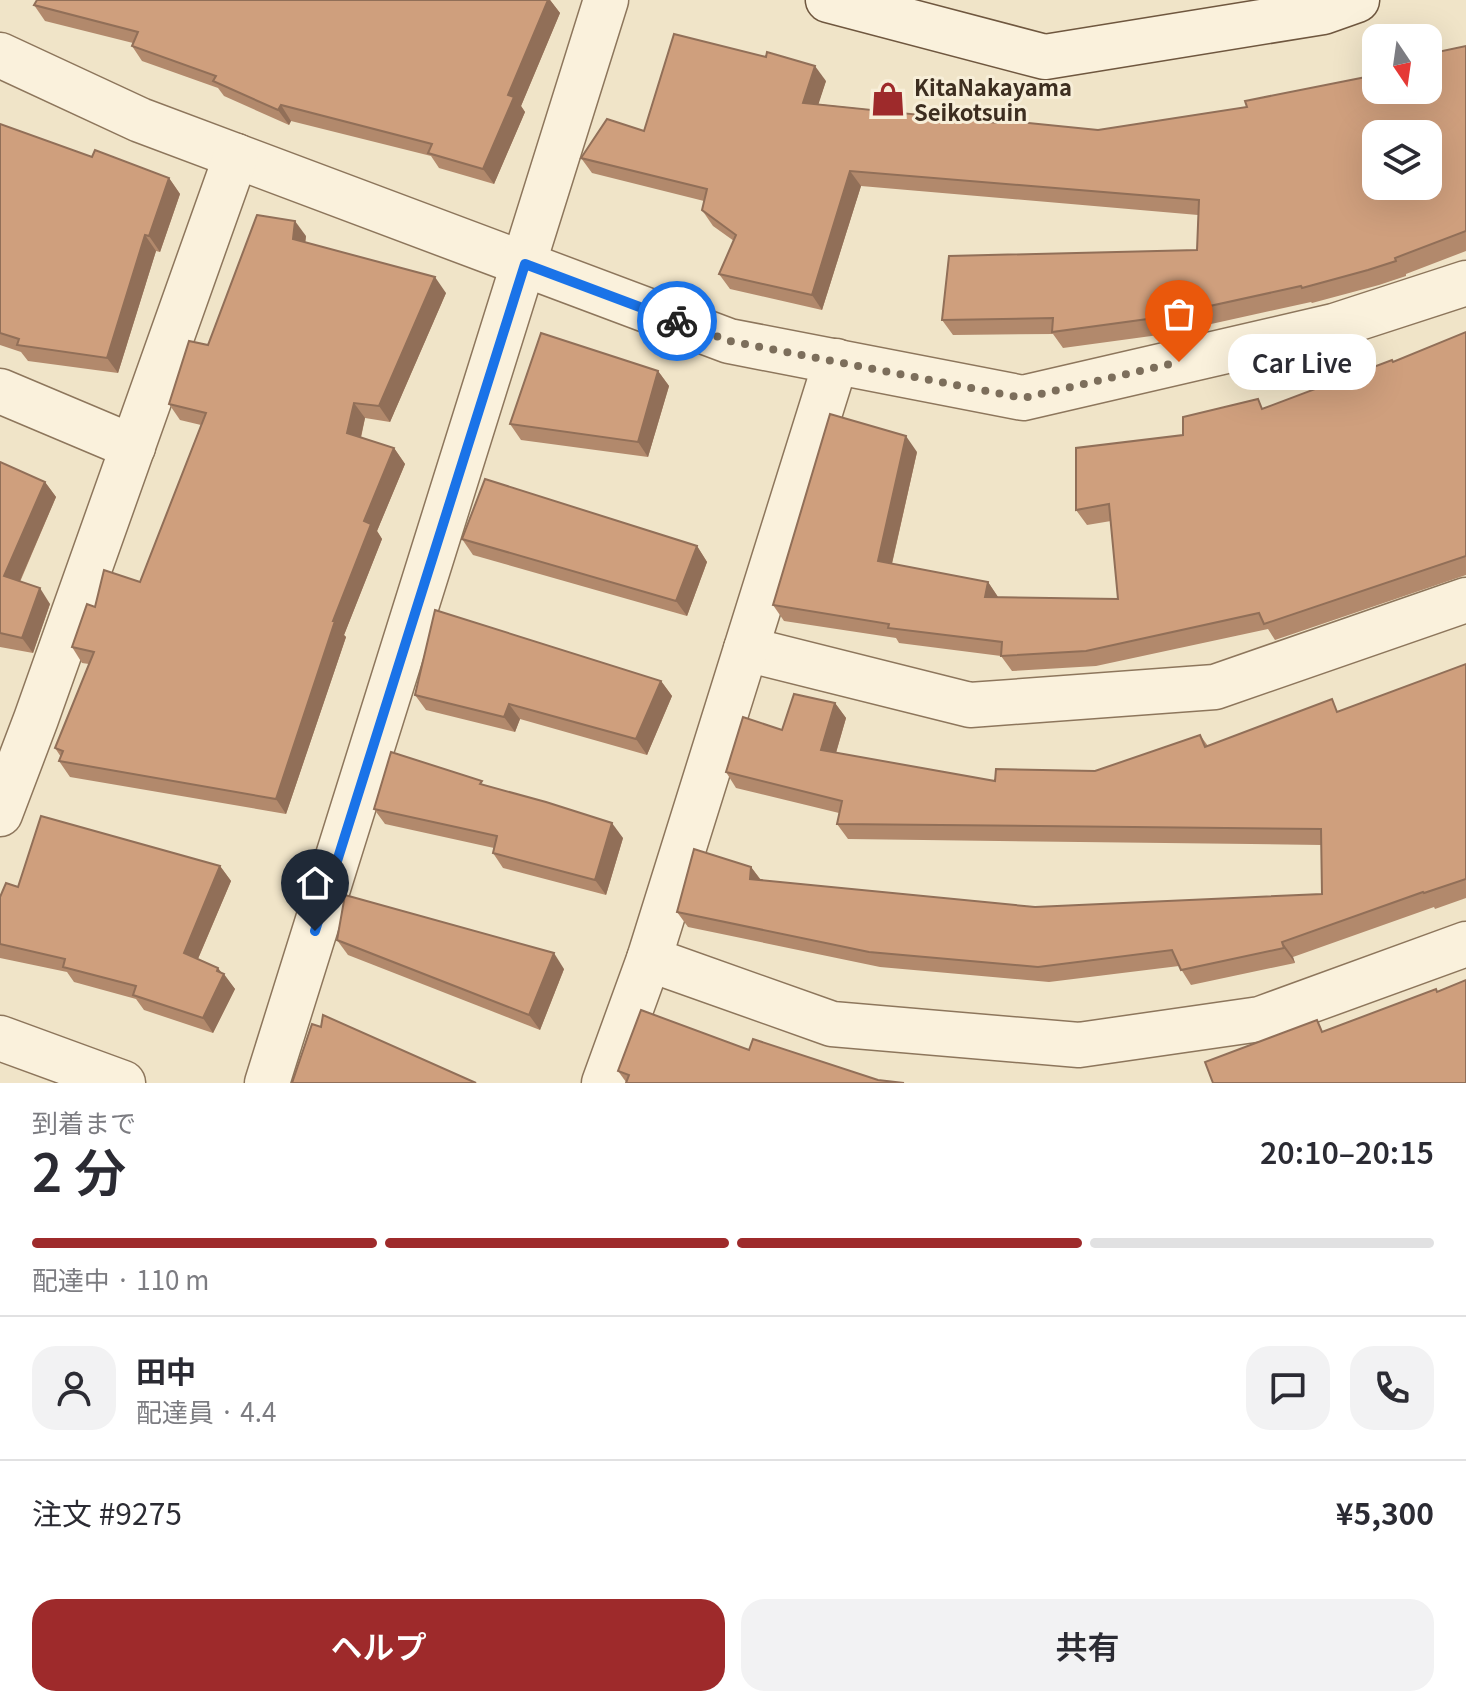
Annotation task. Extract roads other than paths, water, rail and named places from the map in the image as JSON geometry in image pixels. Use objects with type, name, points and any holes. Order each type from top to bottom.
[{"type":"street","points":[[267,1083],[606,0]]},
{"type":"street","points":[[828,0],[1045,57],[1323,12],[1357,0]]},
{"type":"street","points":[[0,55],[140,120],[729,341],[1023,398],[1334,326],[1466,283]]},
{"type":"street","points":[[0,814],[18,713],[133,447],[236,156]]},
{"type":"street","points":[[604,1083],[649,959],[836,361]]},
{"type":"street","points":[[0,391],[133,447]]},
{"type":"street","points":[[746,649],[970,705],[1215,687],[1466,600]]},
{"type":"street","points":[[649,959],[832,1024],[1079,1045],[1260,1019],[1466,944]]},
{"type":"street","points":[[0,1038],[123,1083]]},
{"type":"place","name":"KitaNakayama Seikotsuin","points":[[888,99]]},
{"type":"place","name":"Car Live","points":[[1179,362]]}]
